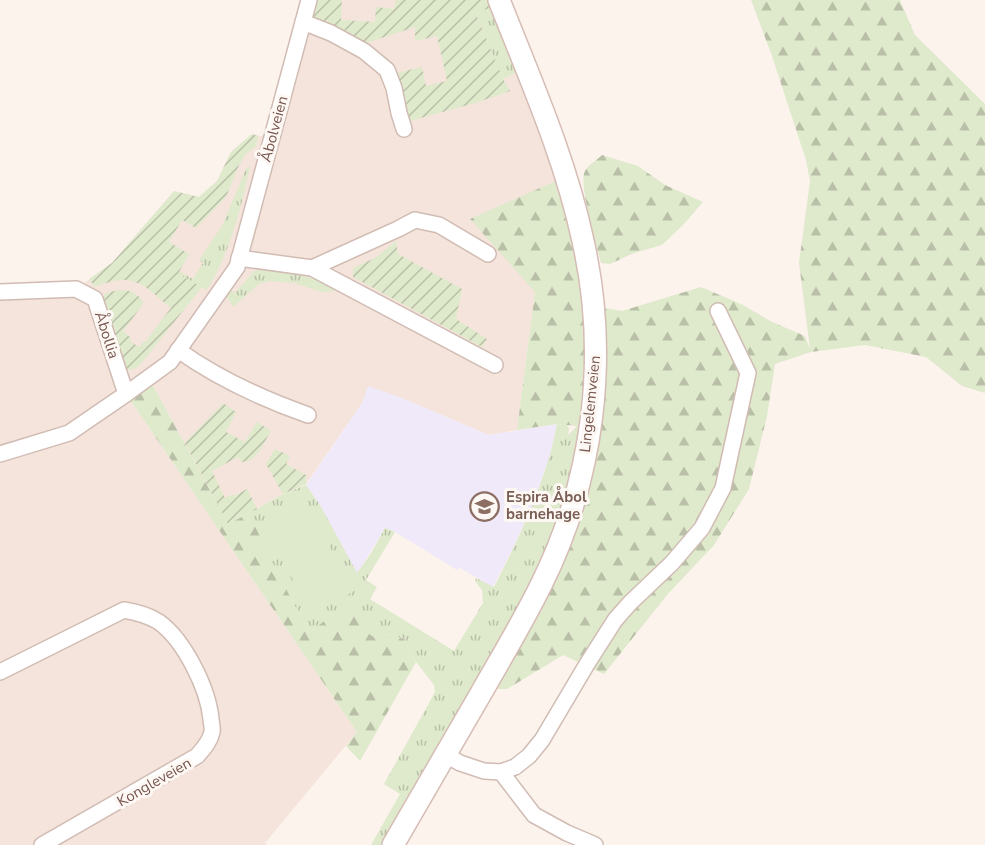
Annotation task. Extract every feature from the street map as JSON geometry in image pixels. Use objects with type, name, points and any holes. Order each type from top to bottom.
[{"type":"main road","name":"Lingelemveien","points":[[393,845],[543,582],[572,507],[591,424],[596,375],[594,306],[589,271],[567,176],[499,0]]},
{"type":"street","name":"Åbolveien","points":[[0,454],[69,433],[170,362],[237,267],[309,0]]},
{"type":"street","points":[[303,22],[331,33],[364,51],[387,70],[404,129]]},
{"type":"street","points":[[312,268],[415,220],[439,225],[488,254]]},
{"type":"street","points":[[239,258],[312,268],[495,365]]},
{"type":"street","name":"Åbollia","points":[[0,292],[76,289],[95,299],[126,394]]},
{"type":"street","points":[[446,755],[460,763],[484,771],[501,772],[515,767],[529,756],[615,620],[641,591],[672,563],[702,528],[723,488],[748,373],[718,311]]},
{"type":"street","points":[[178,350],[201,367],[272,402],[308,415]]},
{"type":"street","name":"Kongleveien","points":[[0,672],[124,610],[141,613],[159,622],[174,637],[196,670],[210,706],[212,731],[207,744],[198,756],[42,845]]},
{"type":"street","points":[[501,772],[534,815],[595,845]]},
{"type":"shaded area","points":[[309,0],[499,0],[567,176],[535,292],[517,430],[489,435],[406,400],[362,403],[306,484],[228,524],[149,378],[126,394],[357,732],[265,843],[267,845],[0,845],[0,292],[76,289],[112,263],[174,191],[199,197],[217,181],[231,152],[252,134],[266,135]]},
{"type":"shaded area","points":[[368,386],[489,435],[557,424],[549,459],[532,505],[493,587],[460,568],[457,570],[385,528],[357,574],[320,505],[306,485],[362,403]]},
{"type":"green space","points":[[312,0],[342,0],[341,20],[375,22],[376,7],[394,9],[396,0],[488,0],[491,8],[475,12],[510,91],[410,121],[397,73],[422,67],[426,86],[447,81],[437,36],[415,41],[415,27],[366,43],[312,17]]},
{"type":"green space","points":[[751,0],[900,0],[915,35],[985,104],[985,393],[962,386],[926,357],[865,345],[811,352],[775,364],[767,416],[749,489],[714,545],[667,595],[604,674],[563,655],[507,689],[483,689],[543,582],[593,401],[577,426],[557,424],[517,430],[535,292],[470,219],[567,176],[594,306],[622,311],[701,287],[805,336],[810,349],[799,263],[810,181],[806,160]]},
{"type":"green space","points":[[491,8],[518,72],[503,79],[475,11]]},
{"type":"green space","points":[[252,134],[258,136],[256,146],[246,154],[239,165],[226,197],[196,228],[182,220],[169,242],[189,254],[178,274],[202,287],[140,365],[131,370],[124,368],[121,366],[104,310],[104,294],[125,290],[135,294],[143,302],[123,331],[131,338],[130,341],[139,347],[171,308],[136,282],[119,280],[94,287],[89,279],[112,263],[174,191],[199,197],[217,181],[231,152]]},
{"type":"green space","points":[[602,155],[638,166],[665,185],[703,202],[662,245],[634,253],[610,264],[601,263],[586,201],[584,178],[586,169]]},
{"type":"green space","points":[[250,166],[234,230],[207,290],[178,274],[179,271],[193,279],[203,263],[199,260],[222,226],[246,169]]},
{"type":"green space","points":[[396,241],[398,254],[462,289],[456,319],[487,339],[482,347],[353,277],[353,268],[375,258]]},
{"type":"green space","points":[[267,268],[293,273],[335,286],[335,291],[322,292],[294,283],[270,281],[259,284],[233,307],[226,295],[231,290],[235,293],[254,271]]},
{"type":"green space","points":[[149,378],[228,524],[249,513],[309,633],[333,614],[353,614],[366,632],[375,638],[389,634],[404,639],[416,662],[360,761],[346,746],[357,732],[126,394]]},
{"type":"green space","points":[[594,399],[572,507],[393,845],[371,845],[400,794],[384,784],[435,692],[434,685],[410,654],[404,639],[389,634],[375,638],[333,615],[309,633],[255,530],[249,513],[281,495],[306,485],[320,505],[357,573],[385,528],[395,532],[366,580],[377,587],[370,599],[454,651],[483,603],[482,590],[475,581],[476,578],[494,587],[517,541],[543,477],[557,424],[567,425],[568,435],[577,426]]},
{"type":"green space","points":[[223,403],[236,412],[226,432],[245,442],[257,422],[271,431],[252,459],[242,462],[238,457],[212,471],[225,498],[247,489],[257,509],[228,524],[185,443]]},
{"type":"green space","points":[[275,449],[290,456],[286,464],[306,475],[306,484],[283,494],[266,464]]},
{"type":"green space","points":[[301,503],[306,504],[354,591],[312,615],[262,524]]},
{"type":"place","name":"Espira Åbol barnehage","points":[[485,506]]}]
